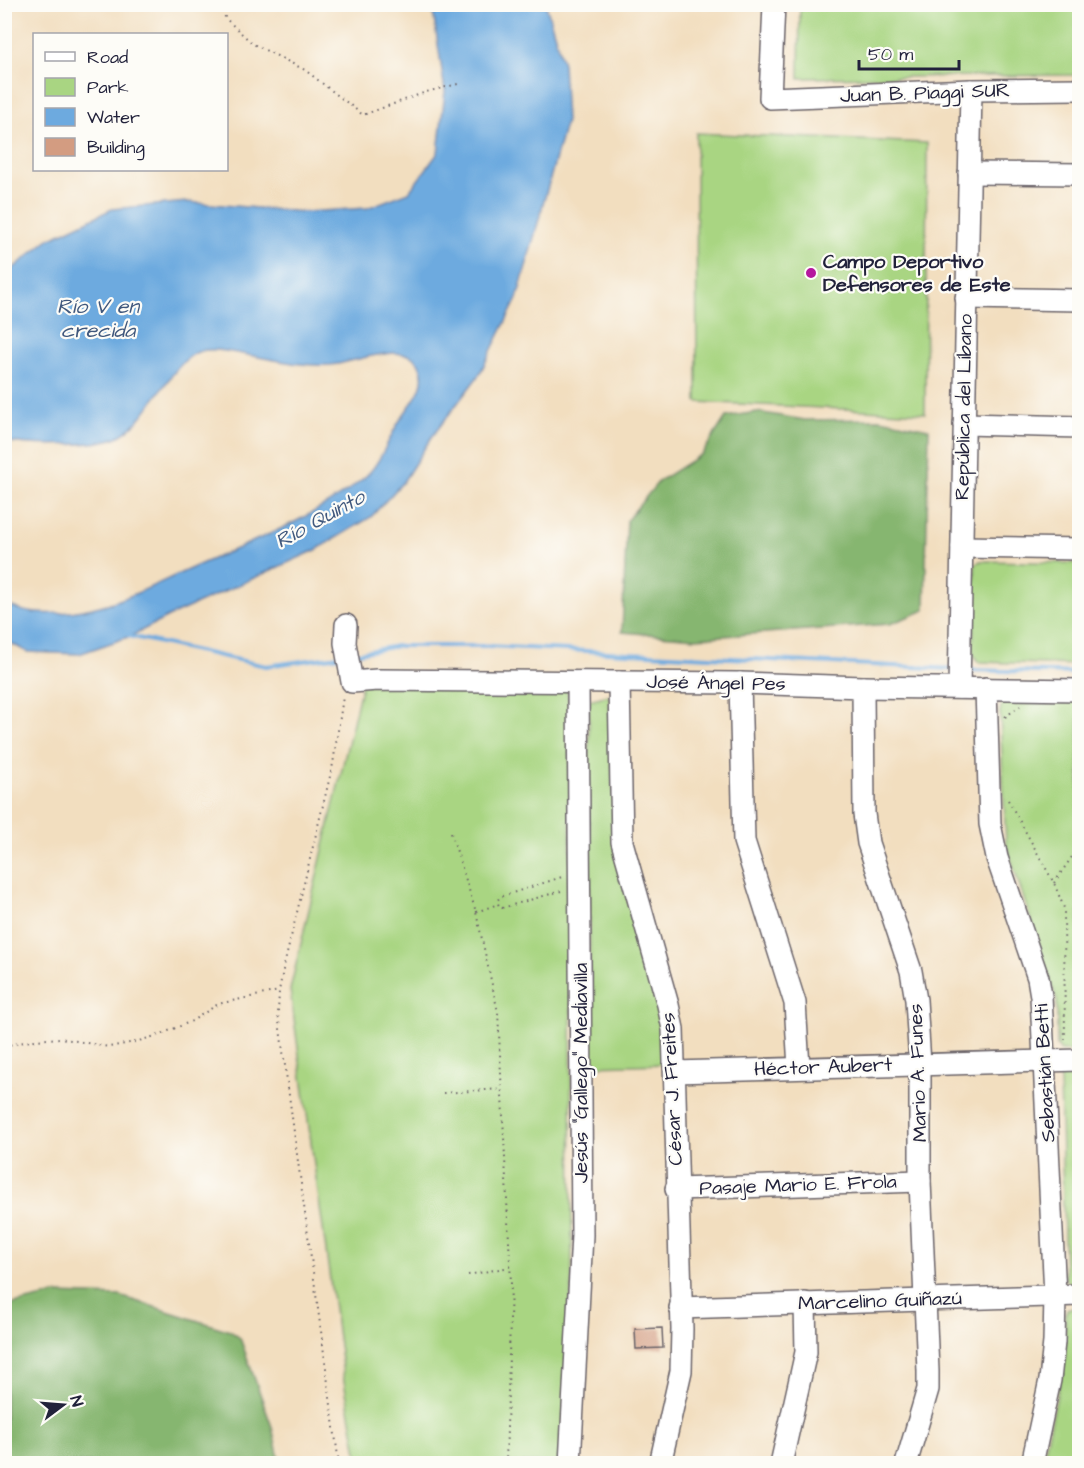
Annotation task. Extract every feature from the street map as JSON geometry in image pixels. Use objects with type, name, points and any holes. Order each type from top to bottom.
[{"type":"street","name":"Juan B. Piaggi SUR","points":[[774,4],[770,98],[971,90],[1080,89]]},
{"type":"street","name":"República del Líbano","points":[[959,688],[971,90]]},
{"type":"street","points":[[969,173],[1080,174]]},
{"type":"street","points":[[966,298],[1080,300]]},
{"type":"street","points":[[964,424],[1080,427]]},
{"type":"street","points":[[962,547],[1080,549]]},
{"type":"street","points":[[345,634],[351,677]]},
{"type":"street","name":"José Ángel Pes","points":[[351,677],[377,680],[740,683],[1080,690]]},
{"type":"street","name":"Jesús \"Gallego\" Mediavilla","points":[[570,1464],[582,1234],[578,682]]},
{"type":"street","name":"César J. Freites","points":[[619,682],[622,842],[673,1029],[681,1371],[660,1464]]},
{"type":"street","points":[[740,683],[744,841],[795,1003],[799,1067]]},
{"type":"street","name":"Mario A. Funes","points":[[863,687],[864,814],[868,843],[910,971],[916,1000],[920,1064],[920,1181],[928,1389],[906,1464]]},
{"type":"street","name":"Sebastián Betti","points":[[986,688],[990,824],[997,858],[1038,978],[1041,996],[1055,1296],[1050,1380],[1032,1464]]},
{"type":"street","name":"Héctor Aubert","points":[[675,1072],[1044,1061],[1072,1057]]},
{"type":"street","name":"Pasaje Mario E. Frola","points":[[676,1189],[920,1181]]},
{"type":"street","name":"Marcelino Guiñazú","points":[[680,1308],[1080,1295]]},
{"type":"street","points":[[781,1464],[806,1352],[805,1303]]},
{"type":"path","points":[[224,4],[225,18],[253,44],[304,70],[363,115],[426,92],[462,83]]},
{"type":"path","points":[[339,1464],[278,1014],[279,991],[333,764],[344,692],[351,677]]},
{"type":"path","points":[[1004,718],[1022,704]]},
{"type":"path","points":[[1008,800],[1054,883],[1064,908],[1072,1057]]},
{"type":"path","points":[[1054,883],[1076,851],[1076,820],[1080,814]]},
{"type":"path","points":[[451,833],[476,912],[498,1012],[510,1267],[506,1464]]},
{"type":"path","points":[[498,904],[500,897],[579,879]]},
{"type":"path","points":[[498,904],[502,908],[579,879]]},
{"type":"path","points":[[476,912],[498,904]]},
{"type":"path","points":[[4,1046],[60,1038],[109,1047],[135,1042],[192,1021],[218,1004],[279,991]]},
{"type":"path","points":[[443,1093],[501,1089]]},
{"type":"path","points":[[468,1275],[510,1267]]},
{"type":"green space","points":[[800,5],[1079,5],[1079,75],[799,78]]},
{"type":"green space","name":"Campo Deportivo Defensores de Este","points":[[696,133],[927,143],[925,413],[697,402]]},
{"type":"green space","points":[[757,412],[805,420],[881,419],[929,429],[925,610],[890,624],[696,638],[622,632],[627,520],[659,481],[702,454],[726,417]]},
{"type":"green space","points":[[980,561],[1079,563],[1079,665],[978,662],[973,654],[975,565]]},
{"type":"green space","points":[[362,684],[567,688],[570,718],[572,1277],[562,1463],[359,1463],[344,1381],[290,990]]},
{"type":"green space","points":[[609,695],[615,839],[661,1006],[667,1064],[590,1066],[589,700]]},
{"type":"green space","points":[[1011,699],[1079,700],[1080,1048],[1078,1051],[1061,1051],[1057,1046],[1057,1001],[1006,844],[1000,713],[1002,703]]},
{"type":"green space","points":[[1071,1071],[1079,1076],[1080,1284],[1076,1286],[1065,1278],[1060,1078],[1064,1073]]},
{"type":"green space","points":[[57,1294],[120,1296],[230,1331],[240,1338],[272,1427],[280,1463],[5,1463],[5,1306]]},
{"type":"green space","points":[[1079,1307],[1079,1463],[1042,1464],[1065,1358],[1065,1315],[1067,1309]]},
{"type":"water","name":"Río V en crecida","points":[[432,5],[546,5],[563,64],[566,121],[517,299],[479,375],[431,438],[403,482],[371,517],[316,550],[131,636],[79,654],[27,652],[5,640],[5,602],[25,611],[64,613],[89,609],[123,599],[305,517],[347,491],[366,476],[376,464],[421,386],[422,371],[419,364],[413,357],[403,354],[391,353],[331,365],[309,365],[220,350],[198,352],[184,362],[137,421],[117,437],[94,443],[62,445],[5,441],[5,275],[49,239],[112,209],[187,202],[305,212],[367,208],[409,192],[438,153],[445,91]]},
{"type":"building","points":[[662,1328],[663,1348],[636,1349],[635,1329]]},
{"type":"waterway","points":[[129,636],[266,666],[339,656]]},
{"type":"waterway","points":[[353,654],[397,646],[488,646],[953,669]]},
{"type":"waterway","points":[[966,670],[1080,673]]},
{"type":"place","name":"Campo Deportivo Defensores de Este","points":[[811,273]]},
{"type":"water label","name":"Río Quinto","points":[[320,519]]}]
